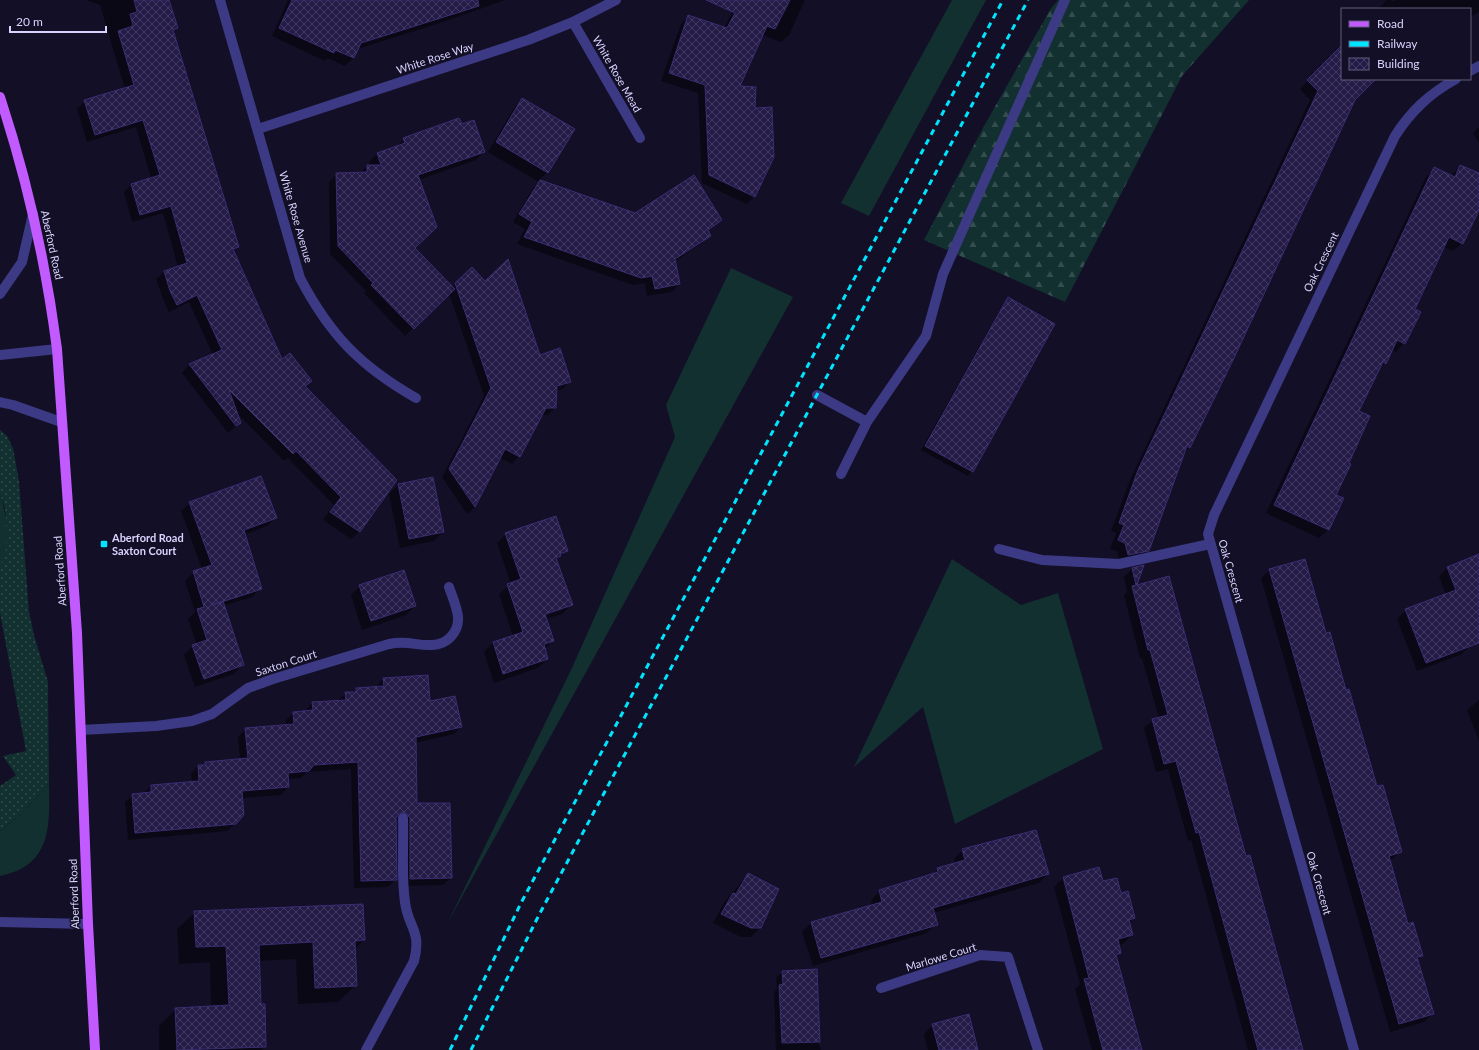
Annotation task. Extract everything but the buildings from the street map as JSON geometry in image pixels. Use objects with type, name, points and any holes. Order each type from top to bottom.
[{"type":"main road","name":"Aberford Road","points":[[0,97],[14,139],[33,214],[52,303],[57,349],[77,633],[88,924],[95,1050]]},
{"type":"street","name":"White Rose Avenue","points":[[220,0],[300,278],[311,299],[338,338],[354,355],[385,379],[416,398]]},
{"type":"street","name":"White Rose Way","points":[[258,129],[528,40],[572,22],[616,0]]},
{"type":"street","points":[[841,474],[868,422],[926,336],[943,274],[1065,0]]},
{"type":"street","name":"White Rose Mead","points":[[572,22],[640,138]]},
{"type":"street","name":"Oak Crescent","points":[[1354,1050],[1208,534],[1214,515],[1395,136],[1406,118],[1421,102],[1438,89],[1454,80]]},
{"type":"street","points":[[0,294],[22,262],[33,214]]},
{"type":"street","points":[[0,356],[57,349]]},
{"type":"street","points":[[817,395],[868,422]]},
{"type":"street","points":[[0,402],[61,422]]},
{"type":"street","points":[[999,549],[1042,560],[1119,564],[1210,544]]},
{"type":"street","name":"Saxton Court","points":[[81,730],[156,726],[192,722],[212,714],[248,688],[272,679],[395,643],[409,642],[432,645],[440,644],[448,640],[454,633],[457,625],[458,616],[449,587]]},
{"type":"street","points":[[366,1050],[414,961],[417,950],[414,927],[405,902],[403,818]]},
{"type":"street","points":[[0,922],[88,924]]},
{"type":"street","name":"Marlowe Court","points":[[881,988],[980,955],[1008,957],[1038,1050]]},
{"type":"green space","points":[[952,0],[986,0],[869,216],[841,203]]},
{"type":"green space","points":[[1058,0],[1249,0],[1182,76],[1065,302],[924,240],[984,126],[1050,10]]},
{"type":"green space","points":[[731,268],[793,297],[447,924],[571,670],[675,437],[666,405]]},
{"type":"green space","points":[[0,430],[7,436],[13,448],[19,481],[29,612],[48,682],[49,784],[20,815],[0,831],[0,786],[16,775],[3,756],[26,751],[0,613],[0,571],[6,549],[7,533],[5,509],[0,494]]},
{"type":"green space","points":[[0,494],[7,523],[8,543],[4,562],[0,571]]},
{"type":"green space","points":[[952,559],[1021,605],[1058,593],[1103,749],[955,824],[923,707],[854,767]]},
{"type":"green space","points":[[49,784],[49,815],[47,829],[44,842],[38,854],[29,863],[17,871],[0,876],[0,831],[20,815]]},
{"type":"railway","points":[[450,1050],[521,903],[1003,0]]},
{"type":"railway","points":[[471,1050],[540,913],[1028,0]]},
{"type":"place","name":"Aberford Road Saxton Court","points":[[104,544]]}]
